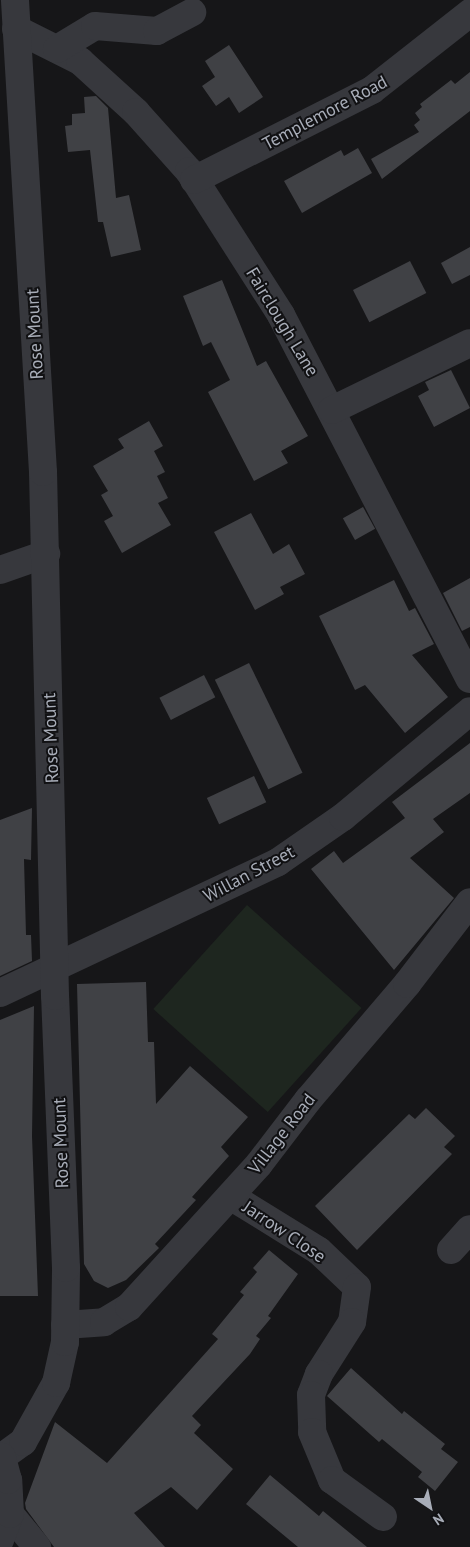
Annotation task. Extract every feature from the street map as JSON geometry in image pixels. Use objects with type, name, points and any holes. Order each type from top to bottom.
[{"type":"street","name":"Rose Mount","points":[[1,1456],[24,1442],[56,1383],[65,1342],[66,1268],[55,967],[46,554],[15,0]]},
{"type":"street","points":[[57,49],[95,26],[158,31],[192,12]]},
{"type":"street","name":"Templemore Road","points":[[194,180],[372,90],[470,13]]},
{"type":"street","name":"Fairclough Lane","points":[[16,29],[80,61],[136,112],[194,180],[281,315],[470,679]]},
{"type":"street","points":[[332,410],[470,343]]},
{"type":"street","points":[[0,570],[46,554]]},
{"type":"street","name":"Willan Street","points":[[0,993],[278,862],[342,818],[470,711]]},
{"type":"street","name":"Village Road","points":[[65,1325],[104,1322],[129,1306],[183,1244],[232,1196],[308,1100],[407,984],[469,907]]},
{"type":"street","name":"Jarrow Close","points":[[232,1196],[319,1251],[357,1287],[352,1322],[319,1374],[311,1395],[312,1432],[332,1480],[383,1517]]},
{"type":"street","points":[[451,1250],[470,1229]]},
{"type":"street","points":[[0,1540],[10,1514],[8,1480],[1,1456]]},
{"type":"street","points":[[10,1514],[37,1547]]},
{"type":"shaded area","points":[[247,905],[361,1008],[268,1112],[153,1009]]},
{"type":"building","points":[[229,45],[263,97],[239,113],[229,97],[216,106],[202,86],[215,77],[205,61]]},
{"type":"building","points":[[470,72],[470,111],[382,179],[371,159],[419,132],[414,125],[420,120],[415,113],[422,107],[420,104],[451,80],[455,84]]},
{"type":"building","points":[[96,96],[108,108],[116,198],[129,195],[141,250],[111,257],[103,222],[98,222],[90,150],[68,152],[65,126],[72,125],[72,114],[85,113],[84,97]]},
{"type":"building","points":[[358,148],[372,173],[302,213],[284,181],[341,150],[344,156]]},
{"type":"building","points":[[470,247],[470,275],[452,284],[441,263]]},
{"type":"building","points":[[410,261],[426,293],[369,322],[353,290]]},
{"type":"building","points":[[222,280],[257,366],[266,361],[308,436],[281,451],[288,463],[254,481],[208,392],[230,380],[211,342],[203,346],[183,296]]},
{"type":"building","points":[[451,370],[470,408],[434,427],[418,396],[429,390],[425,382]]},
{"type":"building","points":[[149,421],[163,446],[154,451],[165,472],[157,476],[168,498],[158,503],[171,525],[122,553],[104,521],[113,516],[101,495],[108,491],[93,466],[124,448],[118,439]]},
{"type":"building","points":[[363,507],[375,529],[355,540],[343,518]]},
{"type":"building","points":[[251,513],[273,554],[289,544],[305,574],[280,587],[284,594],[255,610],[214,532]]},
{"type":"building","points":[[470,578],[470,627],[462,631],[443,593]]},
{"type":"building","points":[[394,580],[409,611],[415,608],[434,644],[412,655],[448,697],[405,733],[365,685],[355,690],[319,616]]},
{"type":"building","points":[[249,663],[302,773],[268,789],[215,680]]},
{"type":"building","points":[[204,675],[215,697],[171,720],[159,698]]},
{"type":"building","points":[[470,743],[470,793],[433,819],[444,832],[410,858],[454,898],[394,970],[311,869],[334,851],[343,863],[405,818],[392,802]]},
{"type":"building","points":[[254,776],[266,802],[219,824],[207,798]]},
{"type":"building","points":[[32,808],[31,860],[24,859],[26,935],[31,935],[32,961],[0,976],[0,820]]},
{"type":"building","points":[[146,982],[148,1042],[154,1042],[156,1104],[190,1066],[248,1117],[221,1147],[229,1156],[192,1197],[196,1200],[155,1244],[159,1248],[126,1280],[108,1288],[94,1281],[84,1264],[77,984]]},
{"type":"building","points":[[34,1006],[32,1136],[38,1296],[0,1296],[0,1020]]},
{"type":"building","points":[[426,1108],[455,1136],[444,1147],[452,1154],[357,1250],[315,1206],[409,1114],[415,1119]]},
{"type":"building","points":[[269,1250],[298,1274],[268,1316],[271,1318],[256,1336],[260,1339],[250,1354],[192,1416],[201,1425],[194,1433],[233,1469],[197,1510],[171,1487],[134,1513],[165,1547],[54,1547],[26,1509],[25,1503],[55,1422],[107,1463],[218,1339],[212,1334],[244,1295],[240,1292],[257,1272],[253,1268]]},
{"type":"building","points":[[351,1368],[402,1414],[404,1411],[445,1444],[441,1449],[458,1462],[435,1491],[418,1477],[422,1472],[382,1439],[379,1442],[327,1396]]},
{"type":"building","points":[[270,1475],[319,1516],[323,1511],[367,1547],[298,1547],[246,1504]]}]
